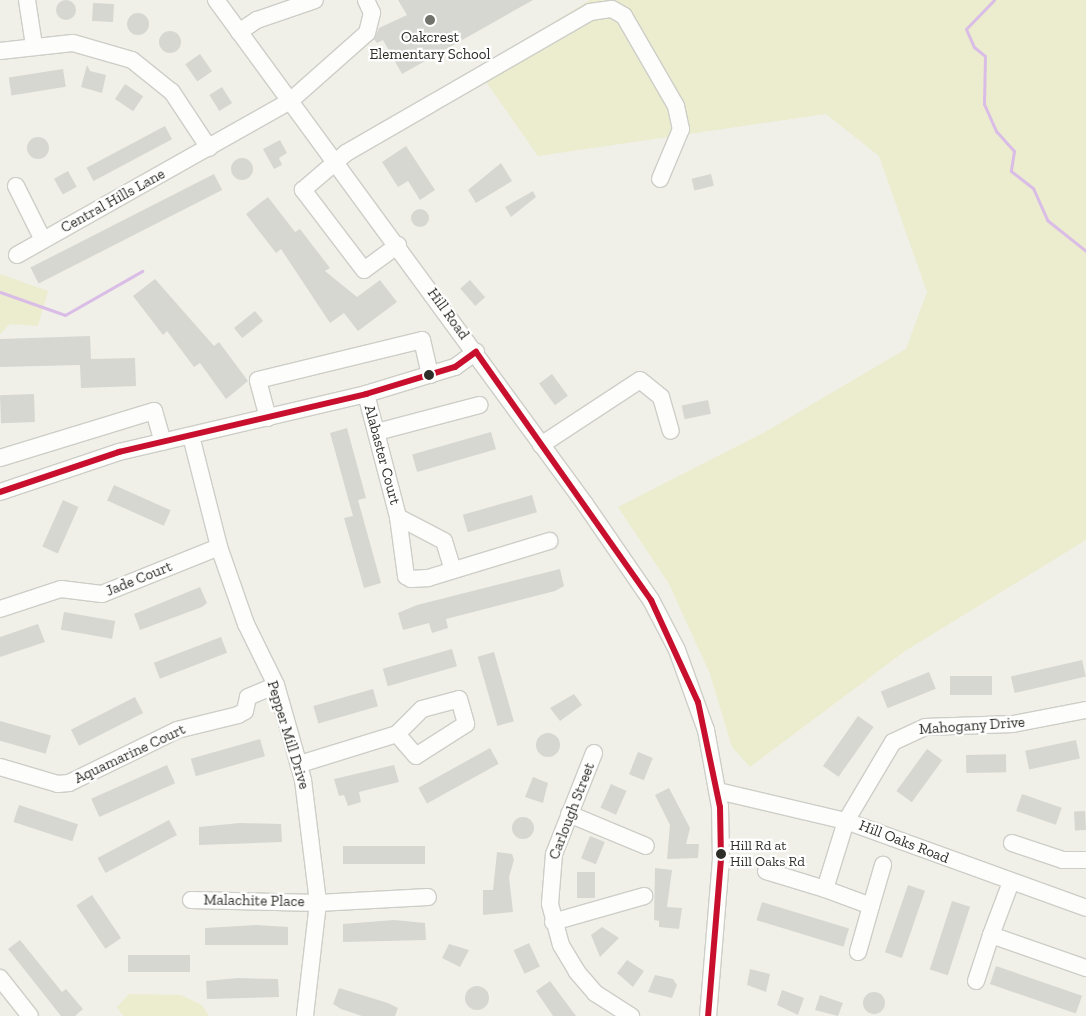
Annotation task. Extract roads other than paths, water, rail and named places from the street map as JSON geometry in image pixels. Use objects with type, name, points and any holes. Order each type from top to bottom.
[{"type":"street","points":[[27,0],[34,45]]},
{"type":"street","name":"Hill Road","points":[[216,0],[289,102],[337,163],[476,352],[662,619],[698,702],[718,791],[721,859],[708,1016]]},
{"type":"street","points":[[239,32],[257,20],[315,0]]},
{"type":"street","name":"Central Hills Lane","points":[[17,255],[289,102],[367,33],[372,13],[366,0]]},
{"type":"street","points":[[398,245],[364,270],[303,190],[337,163],[346,153],[471,77],[602,9],[618,12],[632,26],[678,113],[681,129],[675,153],[660,179]]},
{"type":"street","points":[[0,51],[34,45],[90,46],[137,64],[172,92],[209,148]]},
{"type":"street","points":[[16,186],[43,240]]},
{"type":"street","points":[[268,418],[258,380],[422,340],[430,375]]},
{"type":"street","points":[[0,492],[66,468],[163,442],[366,394],[455,367],[476,352]]},
{"type":"street","points":[[541,445],[640,380],[661,397],[671,430]]},
{"type":"street","name":"Alabaster Court","points":[[366,394],[398,517],[406,576],[428,578],[549,540]]},
{"type":"street","points":[[377,432],[479,405]]},
{"type":"street","points":[[0,458],[91,427],[154,411],[163,442]]},
{"type":"street","name":"Pepper Mill Drive","points":[[191,436],[219,547],[246,624],[276,685],[300,764],[318,903],[305,1016]]},
{"type":"street","name":"Alabaster Court","points":[[398,517],[444,541],[453,570]]},
{"type":"street","name":"Jade Court","points":[[0,609],[61,589],[102,594],[219,547]]},
{"type":"street","name":"Aquamarine Court","points":[[0,767],[58,784],[69,783],[177,730],[238,716],[244,711],[248,697],[276,685]]},
{"type":"street","name":"Mahogany Drive","points":[[825,889],[846,820],[880,761],[908,732],[934,726],[1029,722],[1086,710]]},
{"type":"street","points":[[300,764],[397,734]]},
{"type":"street","name":"Carlough Street","points":[[594,753],[569,814],[550,873],[553,922],[561,945],[585,982],[630,1016]]},
{"type":"street","name":"Hill Oaks Road","points":[[718,791],[846,820],[1086,908]]},
{"type":"street","points":[[569,814],[646,846]]},
{"type":"street","points":[[1012,843],[1063,860],[1086,860]]},
{"type":"street","points":[[858,952],[883,865]]},
{"type":"street","points":[[766,872],[825,889],[871,906]]},
{"type":"street","points":[[976,980],[1011,882]]},
{"type":"street","points":[[553,922],[644,896]]},
{"type":"street","name":"Malachite Place","points":[[191,900],[318,903],[428,897]]},
{"type":"street","points":[[991,935],[1086,968]]},
{"type":"street","points":[[0,978],[30,1016]]},
{"type":"waterway","points":[[994,0],[966,29],[974,47],[985,56],[984,104],[996,131],[1014,151],[1011,171],[1033,188],[1047,220],[1086,251]]},
{"type":"waterway","points":[[0,292],[65,315],[142,271]]},
{"type":"place","name":"Oakcrest Elementary School","points":[[430,20]]},
{"type":"place","name":"Hill Rd at Hill Oaks Rd","points":[[721,854]]}]
